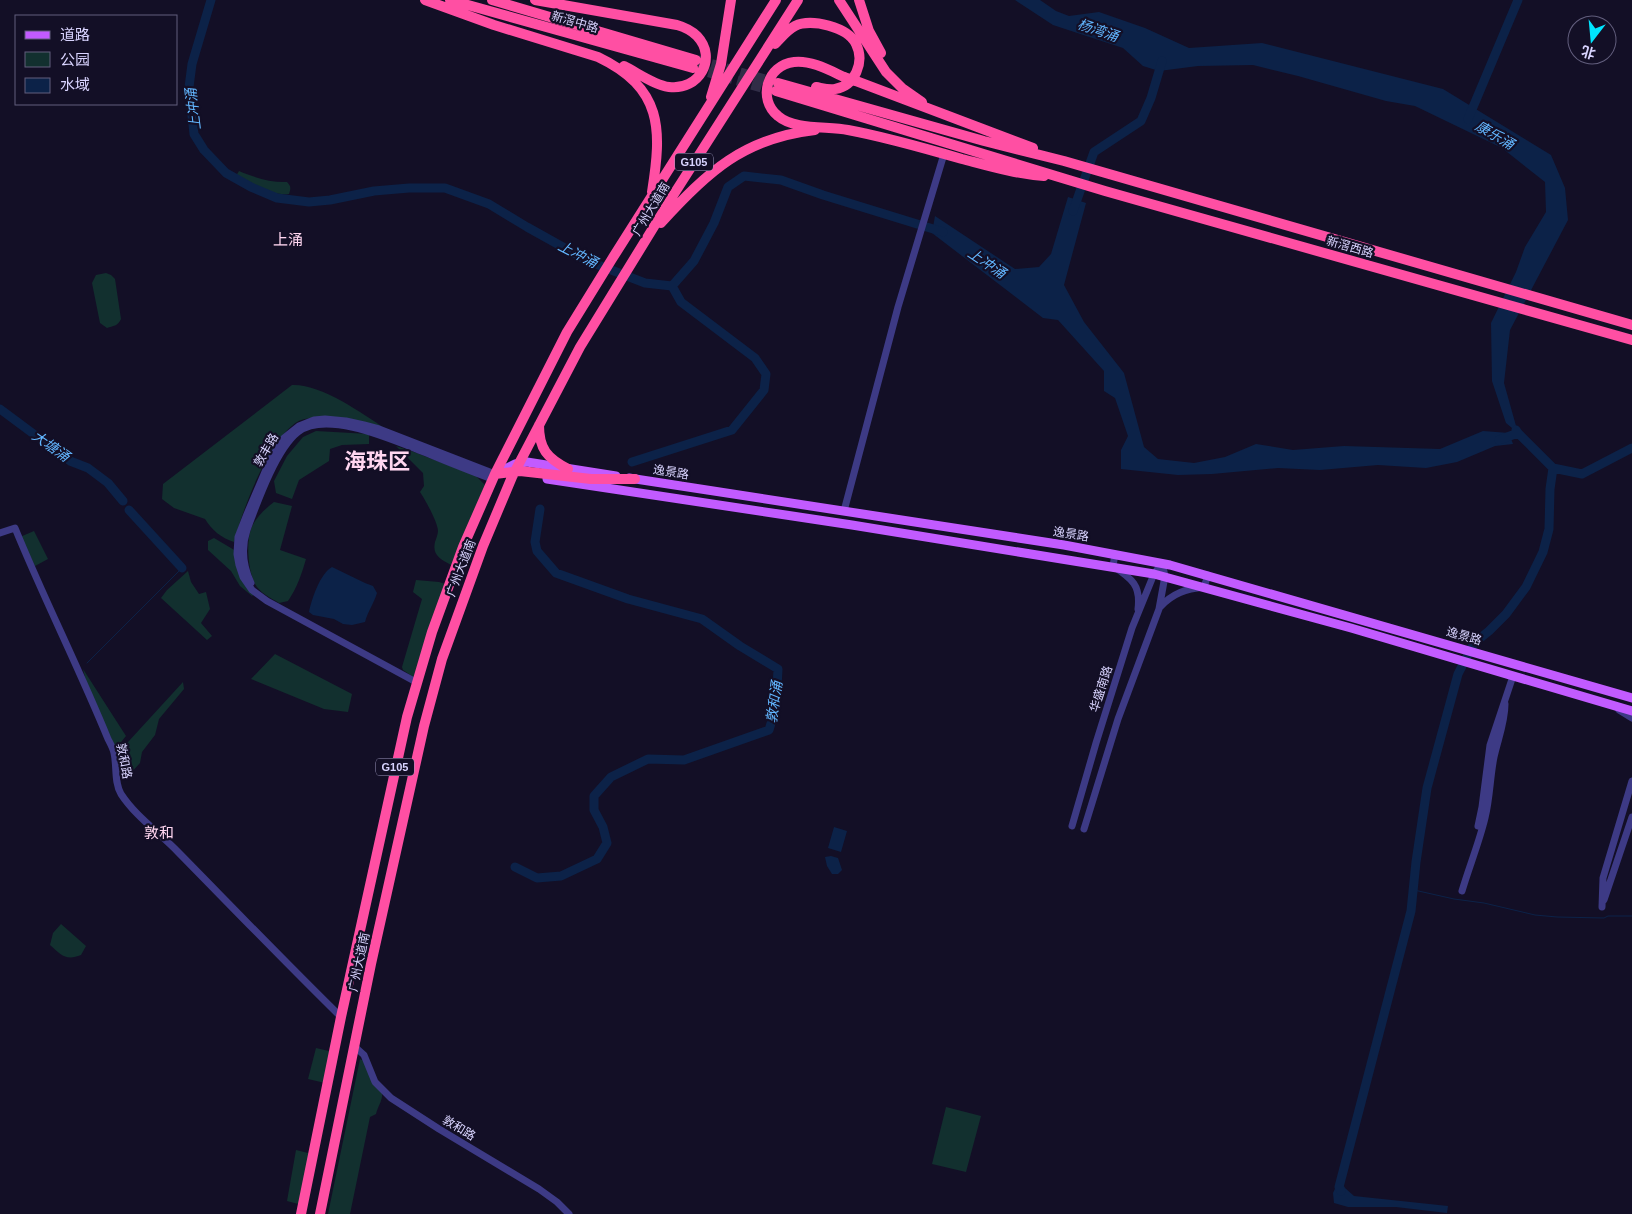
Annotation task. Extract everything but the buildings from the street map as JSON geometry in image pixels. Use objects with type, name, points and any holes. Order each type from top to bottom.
[{"type":"highway","points":[[425,0],[488,23],[585,52],[623,66],[659,84],[673,88],[688,85],[701,74],[706,59],[701,40],[693,32],[683,27],[535,0]]},
{"type":"highway","name":"新滘中路","points":[[450,0],[695,60]]},
{"type":"highway","name":"新滘中路","points":[[492,0],[695,60]]},
{"type":"highway","points":[[507,0],[695,60]]},
{"type":"highway","points":[[705,114],[721,64],[731,0]]},
{"type":"highway","name":"广州大道南","points":[[301,1214],[395,766],[416,682],[442,602],[472,524],[556,352],[596,284],[776,0]]},
{"type":"highway","name":"广州大道南","points":[[320,1214],[354,1046],[428,706],[453,626],[512,470],[539,425],[580,347],[798,0]]},
{"type":"highway","points":[[839,0],[892,79],[919,100],[970,124]]},
{"type":"highway","points":[[859,0],[869,31],[891,68],[921,96],[970,124]]},
{"type":"highway","points":[[760,59],[793,27],[808,22],[823,24],[839,30],[849,36],[857,46],[860,58],[859,66],[853,77],[841,88],[778,84]]},
{"type":"highway","points":[[585,52],[609,62],[630,77],[647,96],[656,122],[658,149],[651,197]]},
{"type":"highway","points":[[1062,177],[1025,174],[856,131],[791,123],[776,115],[767,101],[767,86],[770,76],[774,71],[787,63],[810,64],[1064,161]]},
{"type":"highway","points":[[778,84],[1064,161]]},
{"type":"highway","points":[[778,84],[1062,177]]},
{"type":"highway","points":[[645,242],[699,183],[744,151],[778,137],[794,133],[832,129],[856,131]]},
{"type":"highway","name":"新滘西路","points":[[1064,161],[1632,325]]},
{"type":"highway","name":"新滘西路","points":[[1062,177],[1105,191],[1632,340]]},
{"type":"highway","points":[[539,425],[539,436],[545,452],[568,473]]},
{"type":"highway","points":[[505,455],[512,470]]},
{"type":"highway","points":[[500,503],[500,490],[495,477],[512,470],[568,473],[601,479],[635,479]]},
{"type":"highway","points":[[472,524],[478,520],[484,522],[489,531]]},
{"type":"main road","name":"逸景路","points":[[512,470],[527,476],[589,484],[1113,566],[1165,576],[1632,711]]},
{"type":"main road","name":"逸景路","points":[[568,473],[582,471],[613,475],[1162,563],[1632,698]]},
{"type":"street","points":[[844,512],[898,307],[944,154]]},
{"type":"street","name":"敦丰路","points":[[416,682],[259,596],[248,585],[239,565],[237,554],[238,537],[270,460],[284,438],[299,426],[314,420],[346,421],[364,425],[495,477]]},
{"type":"street","name":"敦和路","points":[[0,533],[15,528],[39,587],[85,683],[109,740],[114,754],[118,788],[122,795],[133,809],[167,840],[262,939],[341,1017]]},
{"type":"street","points":[[1115,554],[1113,566],[1134,582],[1138,595],[1137,614]]},
{"type":"street","points":[[1084,828],[1118,719],[1158,609],[1165,576],[1162,563]]},
{"type":"street","name":"华盛南路","points":[[1072,826],[1098,735],[1137,614],[1154,574],[1162,563]]},
{"type":"street","points":[[1158,609],[1177,593],[1192,588],[1204,587],[1208,575]]},
{"type":"street","points":[[1462,892],[1482,807],[1490,745],[1513,676]]},
{"type":"street","points":[[1609,691],[1606,703],[1632,718]]},
{"type":"street","points":[[1632,781],[1603,878],[1602,907],[1632,817]]},
{"type":"street","name":"敦和路","points":[[354,1046],[364,1055],[375,1082],[391,1098],[539,1189],[557,1202],[569,1214]]},
{"type":"green space","points":[[239,171],[275,182],[287,182],[290,187],[289,194],[275,193],[255,186],[236,176]]},
{"type":"green space","points":[[106,273],[115,279],[121,319],[117,324],[107,328],[100,323],[92,283],[96,275]]},
{"type":"green space","points":[[292,385],[316,389],[328,394],[386,429],[311,418],[295,423],[274,447],[265,463],[243,513],[234,542],[217,533],[205,519],[174,508],[162,499],[163,484]]},
{"type":"green space","points":[[316,431],[369,434],[369,444],[342,445],[330,449],[329,461],[299,480],[292,499],[276,493],[274,481],[287,456],[303,437]]},
{"type":"green space","points":[[396,446],[476,476],[485,485],[451,565],[440,559],[435,550],[437,527],[434,517],[420,492],[424,486],[423,473]]},
{"type":"green space","points":[[274,502],[292,506],[280,550],[306,559],[299,580],[288,601],[279,603],[263,593],[255,584],[248,556],[251,529],[255,521]]},
{"type":"green space","points":[[34,531],[48,559],[35,566],[20,537]]},
{"type":"green space","points":[[214,538],[236,551],[254,594],[252,596],[240,586],[231,571],[208,550],[208,541]]},
{"type":"green space","points":[[188,571],[191,582],[199,594],[206,592],[210,609],[201,623],[212,636],[207,640],[161,598]]},
{"type":"green space","points":[[416,580],[445,584],[415,678],[403,670],[402,667],[422,599],[413,592]]},
{"type":"green space","points":[[275,654],[352,694],[348,712],[324,709],[251,679]]},
{"type":"green space","points":[[83,669],[126,736],[117,747],[114,747],[86,681]]},
{"type":"green space","points":[[183,682],[184,689],[159,719],[155,735],[142,752],[140,763],[129,775],[122,776],[117,754]]},
{"type":"green space","points":[[61,924],[86,946],[81,955],[76,957],[64,956],[50,945],[53,933]]},
{"type":"green space","points":[[316,1048],[333,1052],[325,1083],[308,1079]]},
{"type":"green space","points":[[360,1059],[364,1061],[382,1093],[382,1098],[376,1114],[370,1117],[350,1214],[328,1214]]},
{"type":"green space","points":[[946,1107],[981,1116],[966,1172],[932,1164]]},
{"type":"green space","points":[[296,1150],[312,1154],[302,1205],[287,1201]]},
{"type":"water","points":[[1015,0],[1040,0],[1056,11],[1069,16],[1099,12],[1145,28],[1189,48],[1262,43],[1443,89],[1551,155],[1565,188],[1568,220],[1510,330],[1504,383],[1518,433],[1506,423],[1492,381],[1491,323],[1516,272],[1525,247],[1546,212],[1545,182],[1502,148],[1415,106],[1386,101],[1253,65],[1198,66],[1159,71],[1143,66],[1123,48],[1053,25]]},
{"type":"water","points":[[1068,197],[1086,203],[1064,285],[1084,322],[1124,373],[1144,447],[1158,459],[1194,463],[1225,457],[1256,444],[1293,450],[1344,446],[1440,449],[1483,431],[1509,433],[1513,444],[1495,446],[1457,462],[1426,468],[1378,465],[1320,470],[1278,468],[1178,475],[1121,469],[1121,450],[1128,436],[1115,398],[1104,391],[1104,371],[1058,320],[1043,318],[932,233],[935,216],[1015,269],[1039,267],[1051,254]]},
{"type":"water","points":[[332,567],[373,586],[377,593],[365,622],[352,625],[343,624],[334,619],[313,615],[309,612],[314,593],[320,581]]},
{"type":"water","points":[[834,827],[847,831],[841,852],[828,848]]},
{"type":"water","points":[[825,857],[838,858],[842,870],[838,874],[832,874],[827,866]]},
{"type":"water","points":[[1340,1178],[1345,1188],[1354,1196],[1448,1206],[1447,1213],[1396,1207],[1348,1207],[1334,1203],[1333,1193]]},
{"type":"waterway","name":"上冲涌","points":[[211,0],[192,64],[189,87],[194,134],[204,150],[226,173],[251,187],[277,198],[309,202],[330,200],[374,191],[409,188],[445,188],[489,204],[588,261],[645,283],[672,286],[694,261],[714,223],[728,187],[744,176],[781,180],[943,232]]},
{"type":"waterway","points":[[1468,119],[1518,0]]},
{"type":"waterway","points":[[1073,211],[1094,152],[1141,121],[1151,98],[1162,61]]},
{"type":"waterway","name":"敦和涌","points":[[632,462],[732,430],[764,390],[766,374],[755,358],[681,302],[672,286]]},
{"type":"waterway","name":"大塘涌","points":[[0,409],[70,461],[88,468],[108,483],[123,501]]},
{"type":"waterway","points":[[1516,430],[1553,468],[1582,474],[1632,448]]},
{"type":"waterway","points":[[1499,440],[1518,433]]},
{"type":"waterway","points":[[1341,1191],[1339,1187],[1411,911],[1427,788],[1458,674],[1474,643],[1506,614],[1526,587],[1543,552],[1549,529],[1550,489],[1553,468]]},
{"type":"waterway","name":"敦和涌","points":[[515,867],[537,878],[561,876],[597,859],[607,843],[603,827],[594,810],[594,796],[611,777],[648,759],[684,760],[769,730],[776,707],[778,669],[740,646],[702,619],[628,599],[556,573],[537,551],[535,542],[540,509]]},
{"type":"waterway","name":"大塘涌","points":[[129,510],[182,568]]},
{"type":"waterway","points":[[87,663],[182,568]]},
{"type":"waterway","points":[[1414,890],[1535,915],[1604,918],[1608,916],[1632,916]]},
{"type":"tunnel","points":[[697,60],[777,83]]},
{"type":"tunnel","points":[[694,68],[774,91]]},
{"type":"district","name":"上涌","points":[[288,239]]},
{"type":"district","name":"海珠区","points":[[377,461]]},
{"type":"district","name":"敦和","points":[[159,832]]},
{"type":"water label","name":"杨湾涌","points":[[1098,30]]},
{"type":"water label","name":"康乐涌","points":[[1495,135]]}]
